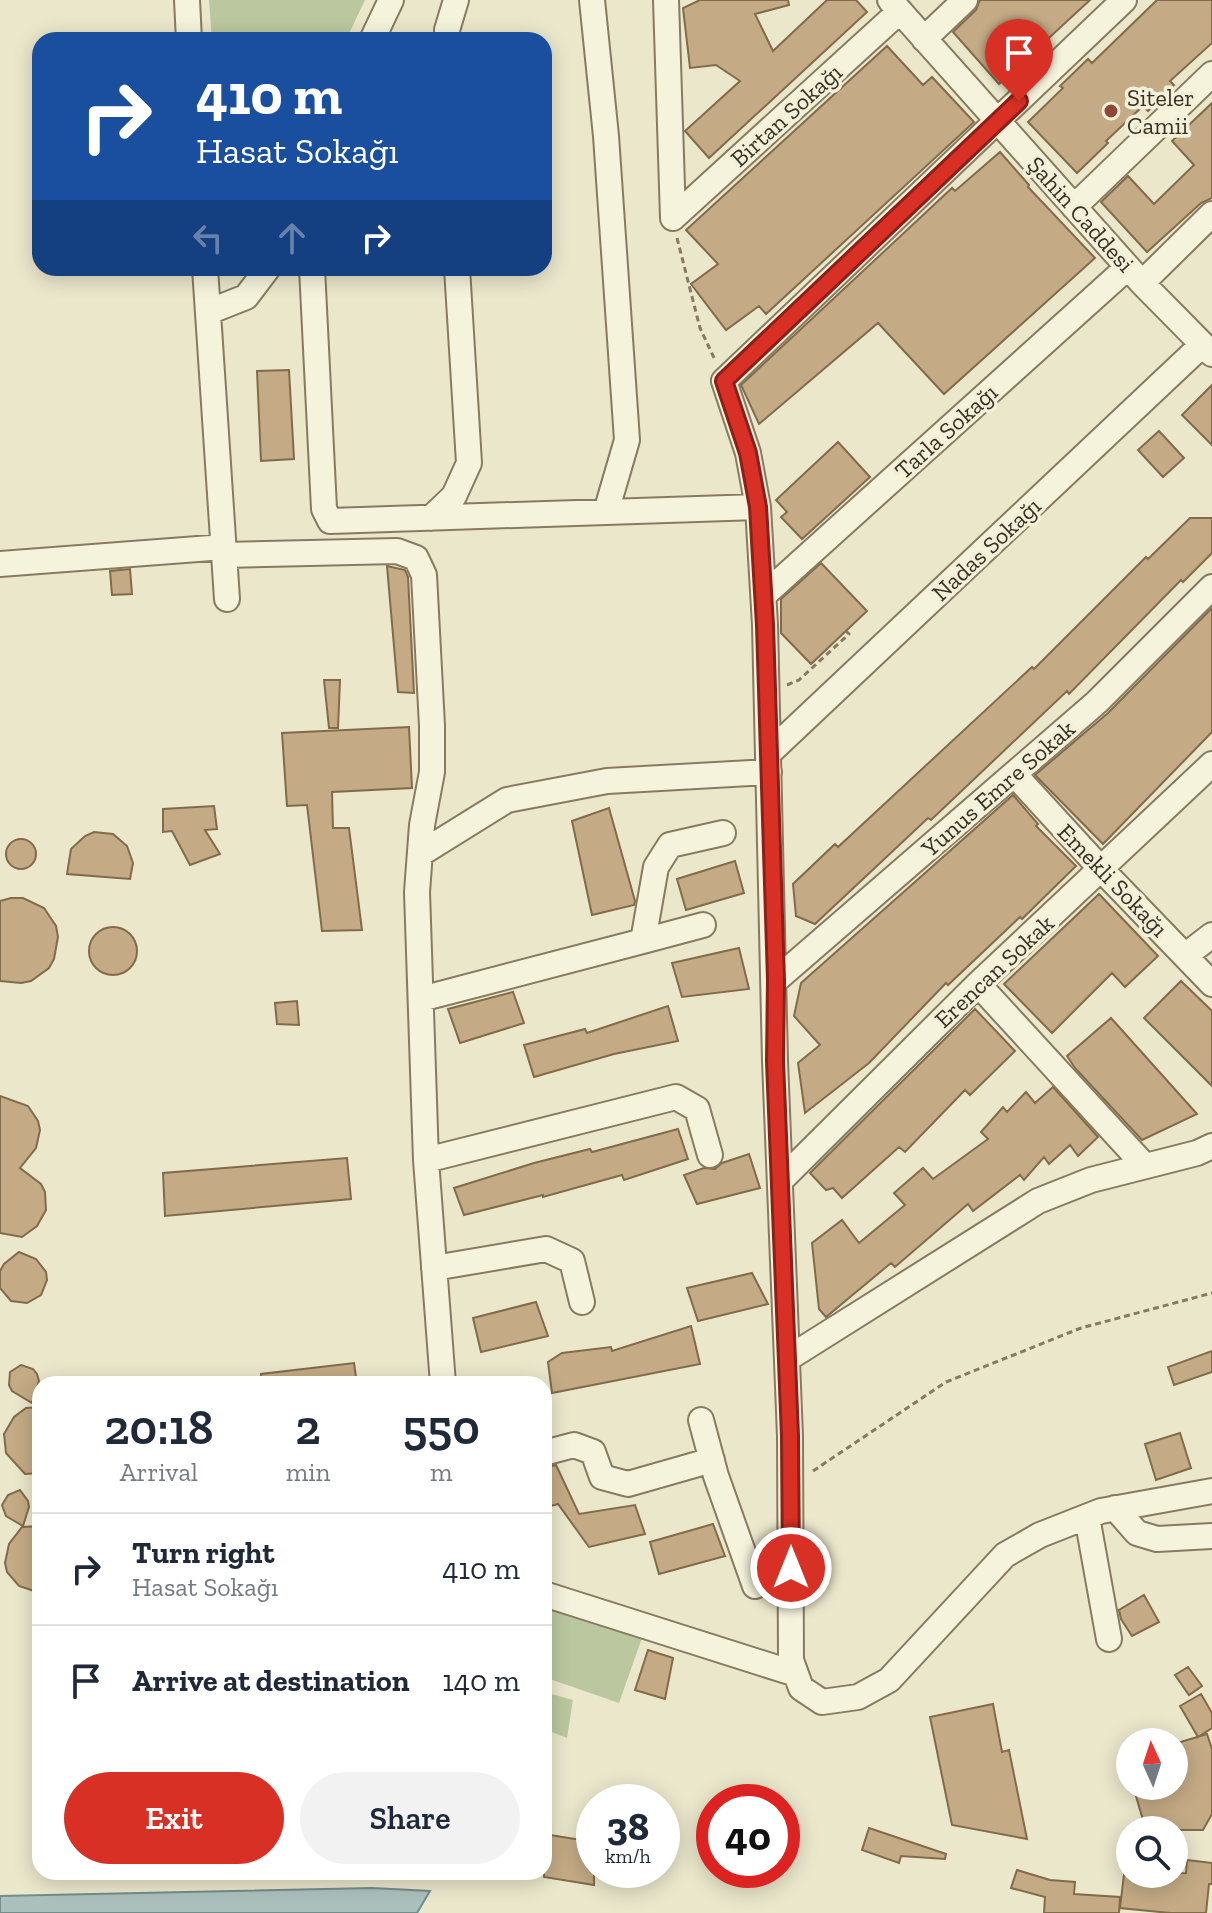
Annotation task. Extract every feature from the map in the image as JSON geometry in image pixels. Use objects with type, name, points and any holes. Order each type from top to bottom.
[{"type":"street","points":[[187,0],[189,32]]},
{"type":"street","points":[[376,32],[391,0]]},
{"type":"street","points":[[447,32],[456,0]]},
{"type":"street","points":[[592,0],[606,136],[627,440],[606,512]]},
{"type":"street","points":[[666,0],[673,218]]},
{"type":"street","points":[[924,39],[965,0]]},
{"type":"street","points":[[1124,0],[724,381],[748,453],[758,507],[764,595],[787,1359],[791,1660],[801,1688],[822,1702],[858,1697],[889,1680],[1005,1555],[1040,1535],[1115,1508],[1212,1491]]},
{"type":"street","name":"Birtan Sokağı","points":[[673,218],[895,6]]},
{"type":"street","name":"Şahin Caddesi","points":[[895,6],[1135,275],[1207,349]]},
{"type":"street","points":[[1074,207],[1212,74]]},
{"type":"street","name":"Tarla Sokağı","points":[[764,595],[1135,275],[1212,214]]},
{"type":"street","points":[[206,276],[227,599]]},
{"type":"street","points":[[208,312],[246,297],[262,276]]},
{"type":"street","points":[[312,276],[324,509],[330,521],[758,507]]},
{"type":"street","points":[[431,518],[454,496],[469,463],[457,276]]},
{"type":"street","name":"Nadas Sokağı","points":[[769,762],[1207,349]]},
{"type":"street","points":[[0,564],[224,551],[397,551],[416,558],[424,575],[432,726],[432,772],[422,825],[417,892],[426,1160],[442,1376]]},
{"type":"street","name":"Yunus Emre Sokak","points":[[776,980],[1097,702],[1212,587]]},
{"type":"street","points":[[420,854],[507,800],[607,781],[769,762]]},
{"type":"street","name":"Erencan Sokak","points":[[780,1181],[978,984],[1212,764]]},
{"type":"street","name":"Emekli Sokağı","points":[[1015,775],[1212,984]]},
{"type":"street","points":[[643,941],[656,867],[670,845],[723,833]]},
{"type":"street","points":[[421,999],[703,925]]},
{"type":"street","points":[[1186,955],[1212,935]]},
{"type":"street","points":[[978,984],[1145,1166]]},
{"type":"street","points":[[426,1160],[676,1097],[697,1109],[710,1155]]},
{"type":"street","points":[[787,1359],[1038,1201],[1091,1180],[1197,1153],[1212,1146]]},
{"type":"street","points":[[434,1268],[546,1249],[572,1261],[582,1302]]},
{"type":"street","points":[[701,1420],[755,1586]]},
{"type":"street","points":[[552,1451],[574,1445],[593,1452],[602,1477],[628,1484],[712,1460]]},
{"type":"street","points":[[1115,1508],[1137,1533],[1157,1539],[1212,1536]]},
{"type":"street","points":[[1087,1517],[1109,1639]]},
{"type":"street","points":[[552,1597],[796,1674]]},
{"type":"path","points":[[673,218],[700,328],[724,381]]},
{"type":"path","points":[[767,698],[799,680],[849,634],[846,631]]},
{"type":"path","points":[[790,1486],[946,1382],[1081,1328],[1212,1293]]},
{"type":"green space","points":[[209,0],[365,0],[350,32],[211,32]]},
{"type":"green space","points":[[552,1607],[642,1638],[619,1703],[552,1680]]},
{"type":"green space","points":[[552,1694],[573,1700],[567,1738],[552,1732]]},
{"type":"shaded area","points":[[372,1888],[430,1891],[417,1913],[0,1913],[0,1896]]},
{"type":"building","points":[[700,0],[788,0],[789,5],[755,14],[773,51],[827,0],[856,0],[867,12],[709,158],[685,131],[740,81],[716,65],[690,68],[683,8]]},
{"type":"building","points":[[980,0],[1090,0],[999,84],[953,32],[976,10]]},
{"type":"building","points":[[1157,0],[1212,0],[1212,43],[1170,81],[1174,85],[1148,111],[1143,106],[1077,173],[1028,122],[1088,59],[1092,63]]},
{"type":"building","points":[[887,46],[923,85],[932,77],[974,122],[766,314],[759,306],[726,330],[691,284],[718,264],[686,230]]},
{"type":"building","points":[[1212,103],[1212,198],[1201,203],[1147,252],[1101,202],[1128,176],[1154,204],[1194,165],[1172,141]]},
{"type":"building","points":[[1000,152],[1028,187],[1095,258],[944,394],[878,323],[759,424],[741,385],[952,188],[955,191]]},
{"type":"building","points":[[289,370],[294,459],[261,461],[257,371]]},
{"type":"building","points":[[1212,385],[1212,445],[1182,415]]},
{"type":"building","points":[[1159,431],[1184,458],[1163,477],[1138,450]]},
{"type":"building","points":[[838,442],[870,477],[802,539],[781,517],[787,512],[776,500]]},
{"type":"building","points":[[1190,518],[1212,518],[1212,553],[1183,582],[1181,580],[1069,694],[1067,691],[815,924],[796,916],[793,884],[835,844],[838,847],[1032,667],[1034,669],[1146,557],[1148,559]]},
{"type":"building","points":[[821,563],[867,611],[811,664],[781,633],[781,599]]},
{"type":"building","points":[[387,566],[405,570],[408,577],[414,693],[398,692]]},
{"type":"building","points":[[130,569],[132,594],[112,595],[110,571]]},
{"type":"building","points":[[1212,608],[1212,732],[1103,844],[1035,775],[1108,713]]},
{"type":"building","points":[[324,680],[340,680],[338,728],[329,728]]},
{"type":"building","points":[[409,727],[412,788],[332,792],[333,828],[349,828],[362,930],[322,931],[307,805],[287,806],[282,733]]},
{"type":"building","points":[[1013,795],[1038,824],[1036,826],[1076,866],[1022,919],[1020,917],[948,985],[946,983],[869,1063],[805,1113],[798,1063],[820,1045],[794,1016],[801,983]]},
{"type":"building","points":[[214,806],[217,829],[205,830],[220,854],[190,865],[172,831],[163,832],[163,809]]},
{"type":"building","points":[[609,808],[635,901],[634,905],[592,915],[572,821]]},
{"type":"building","points":[[94,832],[113,834],[127,846],[133,863],[130,879],[67,874],[71,849]]},
{"type":"building","points":[[21,839],[32,843],[36,854],[32,865],[21,869],[10,865],[6,854],[10,843]]},
{"type":"building","points":[[735,861],[744,893],[686,910],[677,879]]},
{"type":"building","points":[[1099,894],[1158,956],[1125,987],[1112,973],[1052,1033],[1004,984]]},
{"type":"building","points":[[23,898],[44,908],[56,926],[58,937],[49,968],[31,981],[21,983],[0,981],[0,901]]},
{"type":"building","points":[[113,927],[130,934],[137,951],[130,968],[113,975],[96,968],[89,951],[96,934]]},
{"type":"building","points":[[739,948],[749,989],[682,997],[672,963]]},
{"type":"building","points":[[1181,981],[1212,1011],[1212,1086],[1144,1018]]},
{"type":"building","points":[[513,992],[524,1023],[460,1043],[448,1009]]},
{"type":"building","points":[[297,1001],[299,1025],[277,1024],[275,1003]]},
{"type":"building","points":[[668,1006],[678,1041],[614,1054],[534,1077],[524,1045],[585,1029],[587,1033]]},
{"type":"building","points":[[975,1009],[1015,1051],[970,1095],[965,1090],[905,1152],[899,1147],[842,1198],[833,1188],[826,1190],[810,1173]]},
{"type":"building","points":[[1111,1018],[1197,1114],[1142,1140],[1075,1068],[1067,1056]]},
{"type":"building","points":[[1053,1087],[1098,1137],[1078,1156],[1070,1145],[1049,1164],[1044,1157],[1024,1180],[1020,1175],[973,1211],[968,1204],[895,1267],[891,1263],[826,1317],[819,1309],[812,1243],[842,1220],[859,1243],[905,1205],[894,1193],[923,1168],[933,1179],[988,1139],[981,1132],[1003,1107],[1007,1112],[1026,1092],[1035,1103]]},
{"type":"building","points":[[0,1096],[28,1106],[40,1130],[36,1148],[20,1168],[41,1184],[45,1192],[46,1210],[37,1226],[22,1237],[0,1233]]},
{"type":"building","points":[[678,1129],[688,1159],[624,1180],[622,1175],[464,1215],[454,1188],[534,1163],[590,1149],[592,1152]]},
{"type":"building","points":[[749,1154],[760,1188],[697,1204],[684,1175],[704,1168],[715,1169],[722,1163]]},
{"type":"building","points":[[347,1158],[351,1199],[165,1216],[163,1173]]},
{"type":"building","points":[[19,1252],[36,1259],[46,1272],[47,1280],[41,1295],[27,1303],[11,1301],[0,1288],[0,1271]]},
{"type":"building","points":[[752,1273],[768,1304],[698,1321],[687,1288]]},
{"type":"building","points":[[536,1302],[548,1336],[481,1352],[473,1318]]},
{"type":"building","points":[[691,1326],[700,1364],[552,1393],[548,1362],[562,1353],[611,1347],[612,1351]]},
{"type":"building","points":[[1212,1351],[1212,1372],[1174,1385],[1168,1367]]},
{"type":"building","points":[[354,1363],[356,1376],[261,1376]]},
{"type":"building","points":[[21,1365],[37,1374],[32,1376],[32,1403],[12,1391],[10,1372]]},
{"type":"building","points":[[26,1408],[32,1408],[32,1474],[25,1474],[6,1453],[4,1434],[14,1417]]},
{"type":"building","points":[[1180,1433],[1191,1468],[1156,1480],[1145,1444]]},
{"type":"building","points":[[556,1465],[579,1514],[635,1505],[645,1534],[589,1547],[558,1504],[552,1506],[552,1466]]},
{"type":"building","points":[[20,1490],[29,1507],[23,1526],[6,1516],[2,1505],[8,1495]]},
{"type":"building","points":[[713,1524],[725,1556],[659,1574],[650,1542]]},
{"type":"building","points":[[32,1526],[32,1590],[19,1586],[7,1572],[5,1563],[9,1544],[22,1527]]},
{"type":"building","points":[[1144,1595],[1159,1622],[1132,1636],[1119,1610]]},
{"type":"building","points":[[648,1650],[673,1658],[665,1699],[635,1690]]},
{"type":"building","points":[[1188,1667],[1202,1686],[1189,1695],[1175,1675]]},
{"type":"building","points":[[1201,1694],[1212,1713],[1212,1728],[1198,1737],[1180,1706]]},
{"type":"building","points":[[993,1704],[1002,1752],[1009,1750],[1027,1839],[952,1825],[930,1717]]},
{"type":"building","points":[[1207,1734],[1212,1749],[1212,1814],[1203,1830],[1188,1830],[1188,1816],[1142,1816],[1137,1800],[1188,1800],[1188,1740]]},
{"type":"building","points":[[869,1828],[946,1854],[945,1859],[901,1856],[899,1863],[862,1850]]},
{"type":"building","points":[[552,1835],[576,1839],[576,1882],[552,1878]]},
{"type":"building","points":[[1188,1860],[1212,1863],[1212,1884],[1209,1884],[1206,1913],[1120,1908],[1122,1888],[1188,1888]]},
{"type":"building","points":[[1017,1870],[1050,1880],[1075,1882],[1074,1894],[1120,1897],[1119,1913],[1044,1913],[1045,1897],[1011,1888]]},
{"type":"place","name":"Siteler Camii","points":[[1111,111]]},
{"type":"route","points":[[791,1568],[790,1436],[775,1061],[776,980],[765,625],[758,507],[748,453],[724,381],[1019,101]]}]
